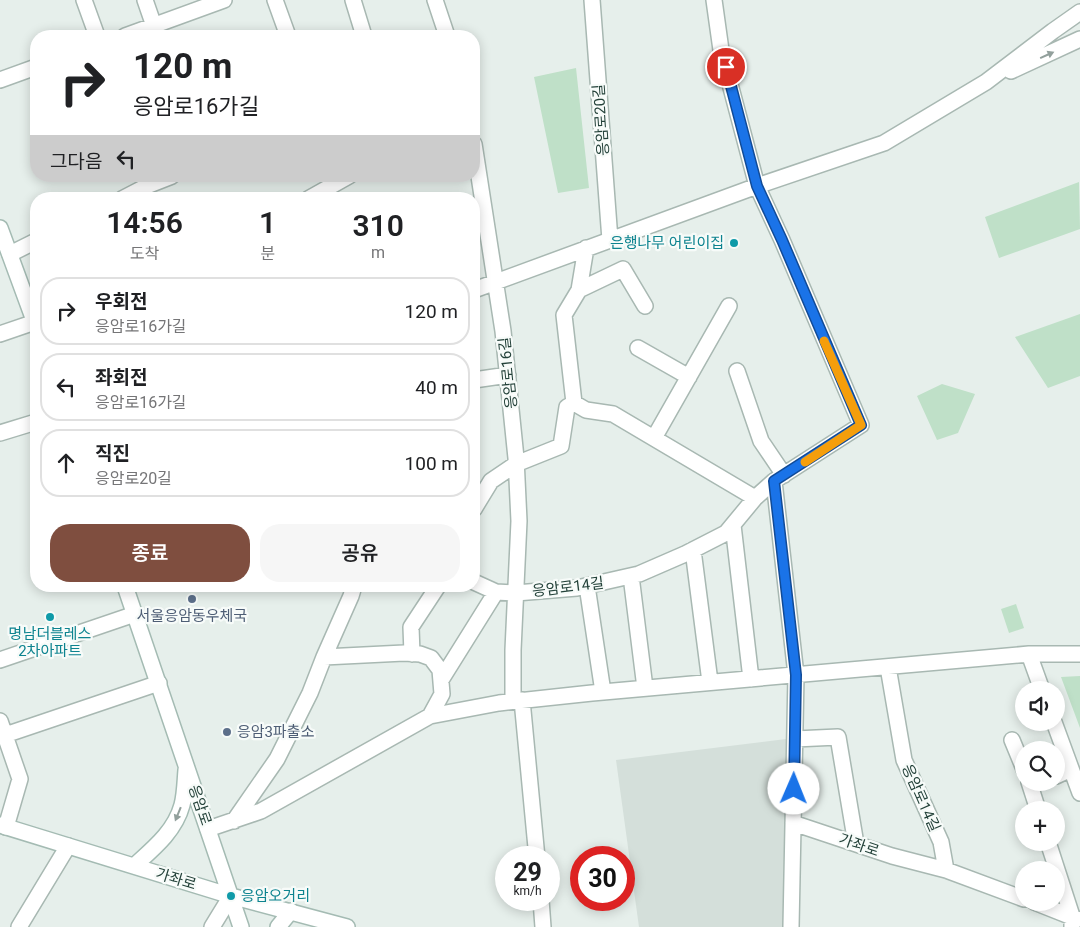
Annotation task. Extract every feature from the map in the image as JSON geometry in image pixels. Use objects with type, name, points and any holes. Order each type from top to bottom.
[{"type":"street","points":[[84,0],[94,30]]},
{"type":"street","points":[[145,0],[154,26]]},
{"type":"street","points":[[276,0],[286,30]]},
{"type":"street","points":[[352,0],[362,30]]},
{"type":"street","points":[[435,0],[445,30]]},
{"type":"street","name":"응암로20길","points":[[592,0],[610,240]]},
{"type":"street","points":[[714,0],[721,50],[757,186]]},
{"type":"street","points":[[142,30],[215,2]]},
{"type":"street","points":[[986,82],[1080,12]]},
{"type":"street","points":[[480,288],[757,186],[884,143],[986,82],[1080,39]]},
{"type":"street","points":[[0,80],[30,70]]},
{"type":"street","points":[[320,192],[338,182]]},
{"type":"street","name":"응암로16길","points":[[480,182],[504,331],[516,464],[519,522],[516,593]]},
{"type":"street","name":"응암로14길","points":[[518,701],[513,650],[516,593],[577,588],[631,576],[694,550],[726,533],[755,498],[779,478],[861,425],[757,186]]},
{"type":"street","points":[[138,192],[150,187]]},
{"type":"street","points":[[0,228],[30,310]]},
{"type":"street","points":[[10,254],[30,244]]},
{"type":"street","points":[[574,403],[564,315],[579,290],[586,248]]},
{"type":"street","points":[[579,290],[623,269],[645,306]]},
{"type":"street","points":[[654,438],[729,306]]},
{"type":"street","points":[[0,334],[30,325]]},
{"type":"street","points":[[638,348],[689,377]]},
{"type":"street","points":[[737,371],[761,440],[779,478],[796,675],[791,927]]},
{"type":"street","points":[[480,379],[508,375]]},
{"type":"street","points":[[574,403],[586,410],[613,414],[755,498]]},
{"type":"street","points":[[480,500],[492,481],[516,464],[561,446],[567,407],[574,403]]},
{"type":"street","points":[[0,433],[30,424]]},
{"type":"street","points":[[733,525],[751,679]]},
{"type":"street","points":[[694,550],[710,682]]},
{"type":"street","points":[[631,576],[645,688]]},
{"type":"street","points":[[480,585],[496,592],[516,593]]},
{"type":"street","points":[[587,586],[603,692]]},
{"type":"street","name":"응암로","points":[[127,592],[241,927]]},
{"type":"street","points":[[234,820],[277,759],[310,693],[352,592]]},
{"type":"street","points":[[412,654],[412,627],[434,592]]},
{"type":"street","points":[[441,680],[496,592]]},
{"type":"street","points":[[0,660],[135,614]]},
{"type":"street","points":[[324,656],[420,654],[431,658],[440,670],[442,694],[430,716]]},
{"type":"street","points":[[1029,654],[1039,681]]},
{"type":"street","points":[[208,829],[261,811],[430,716],[499,703],[603,692],[1029,654],[1080,654]]},
{"type":"street","name":"응암로14길","points":[[888,667],[904,760],[941,842],[946,870]]},
{"type":"street","points":[[2,728],[158,684]]},
{"type":"street","points":[[518,701],[536,846]]},
{"type":"street","name":"가좌로","points":[[2,728],[20,779],[3,826],[231,896],[347,927]]},
{"type":"street","points":[[1057,731],[1080,793]]},
{"type":"street","points":[[795,739],[838,737],[856,844]]},
{"type":"street","points":[[1012,740],[1015,747]]},
{"type":"street","points":[[134,866],[158,845],[174,825],[182,805],[186,766]]},
{"type":"street","points":[[1065,772],[1071,769]]},
{"type":"street","name":"가좌로","points":[[793,823],[892,856],[946,870],[1015,896]]},
{"type":"street","points":[[19,927],[68,846]]},
{"type":"street","points":[[1051,851],[1075,921]]},
{"type":"street","points":[[212,927],[231,896]]},
{"type":"street","points":[[278,927],[291,911]]},
{"type":"street","points":[[542,911],[543,927]]},
{"type":"street","points":[[1053,911],[1075,921]]},
{"type":"shaded area","points":[[786,739],[784,927],[639,927],[635,898],[635,846],[628,846],[616,760]]},
{"type":"green space","points":[[576,68],[589,188],[558,193],[534,77]]},
{"type":"green space","points":[[1079,182],[1080,229],[999,258],[985,217]]},
{"type":"green space","points":[[1080,314],[1080,376],[1048,388],[1015,337]]},
{"type":"green space","points":[[942,384],[975,394],[958,433],[937,440],[917,396]]},
{"type":"green space","points":[[1016,604],[1024,628],[1009,633],[1001,609]]},
{"type":"green space","points":[[1080,676],[1080,728],[1065,688],[1065,681],[1062,681],[1061,677]]},
{"type":"slow traffic","points":[[805,462],[861,425],[824,341]]},
{"type":"place","name":"은행나무 어린이집","points":[[734,243]]},
{"type":"place","name":"서울응암동우체국","points":[[192,599]]},
{"type":"place","name":"명남더블레스 2차아파트","points":[[50,617]]},
{"type":"place","name":"응암3파출소","points":[[227,732]]},
{"type":"place","name":"응암오거리","points":[[231,896]]},
{"type":"route","points":[[726,67],[757,186],[861,425],[774,481],[796,675],[794,789]]}]
